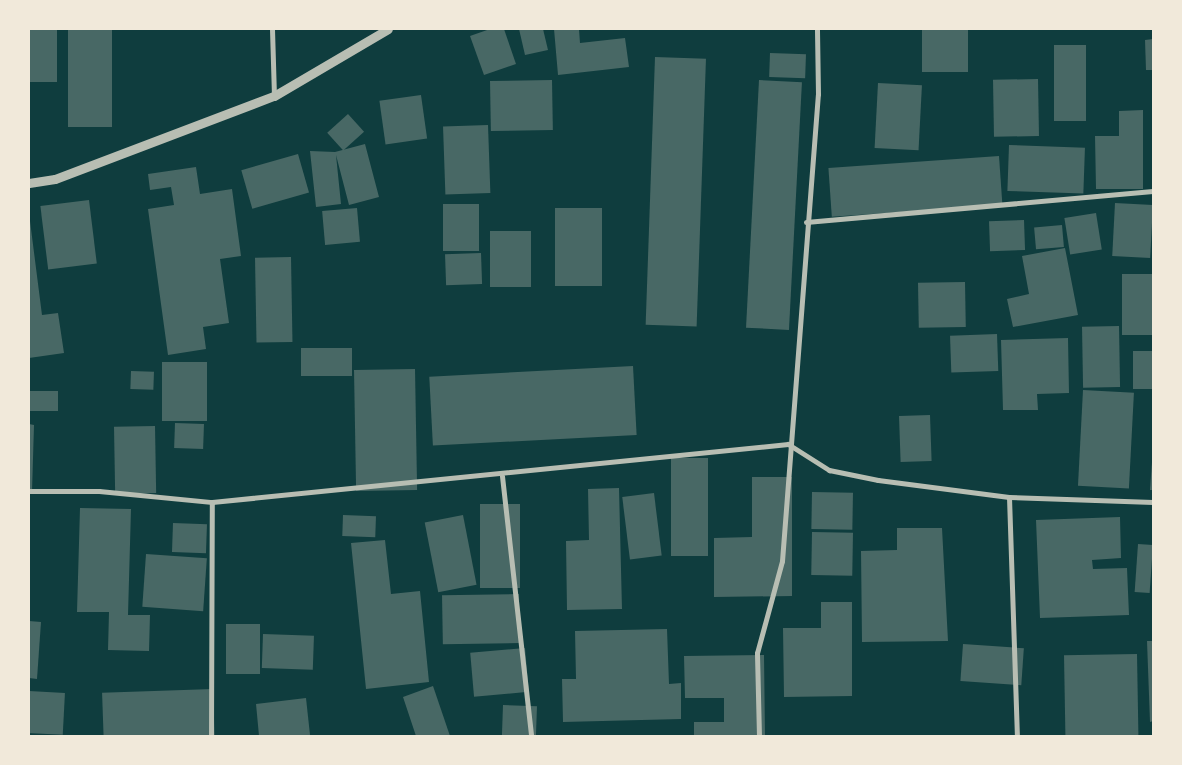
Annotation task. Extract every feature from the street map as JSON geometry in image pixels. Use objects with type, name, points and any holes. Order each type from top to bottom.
[{"type":"street","points":[[272,29],[274,96]]},
{"type":"street","points":[[29,183],[55,179],[274,96],[388,29]]},
{"type":"street","points":[[759,736],[758,653],[782,560],[788,444],[818,94],[817,29]]},
{"type":"street","points":[[806,222],[1153,191]]},
{"type":"street","points":[[29,492],[99,491],[212,502],[502,476],[788,444],[829,470],[1009,497],[1153,502]]},
{"type":"street","points":[[502,476],[531,736]]},
{"type":"street","points":[[1009,497],[1017,736]]},
{"type":"street","points":[[211,736],[212,502]]},
{"type":"building","points":[[29,29],[57,29],[57,82],[29,82]]},
{"type":"building","points":[[68,29],[112,29],[112,127],[68,127]]},
{"type":"building","points":[[490,29],[504,29],[516,64],[484,75],[470,36]]},
{"type":"building","points":[[519,29],[543,29],[548,50],[525,55]]},
{"type":"building","points":[[554,29],[579,29],[580,43],[625,38],[629,67],[558,75]]},
{"type":"building","points":[[922,29],[968,29],[968,72],[922,72]]},
{"type":"building","points":[[1153,39],[1153,70],[1146,70],[1145,40]]},
{"type":"building","points":[[1054,45],[1086,45],[1086,121],[1054,121]]},
{"type":"building","points":[[770,53],[806,54],[805,78],[769,77]]},
{"type":"building","points":[[655,57],[706,59],[697,327],[646,325]]},
{"type":"building","points":[[1038,79],[1039,136],[994,137],[993,80]]},
{"type":"building","points":[[552,80],[553,130],[491,131],[490,81]]},
{"type":"building","points":[[759,80],[802,82],[789,330],[746,328]]},
{"type":"building","points":[[878,83],[922,85],[919,150],[875,148]]},
{"type":"building","points":[[421,95],[427,139],[386,144],[379,101]]},
{"type":"building","points":[[1143,110],[1143,189],[1096,189],[1095,136],[1119,136],[1119,111]]},
{"type":"building","points":[[348,114],[364,132],[343,151],[327,133]]},
{"type":"building","points":[[488,125],[490,193],[445,195],[443,127]]},
{"type":"building","points":[[365,144],[379,197],[349,205],[336,155],[341,204],[316,207],[310,151],[335,152]]},
{"type":"building","points":[[1009,145],[1085,148],[1083,194],[1007,191]]},
{"type":"building","points":[[298,154],[309,192],[252,209],[241,170]]},
{"type":"building","points":[[999,156],[1002,205],[832,217],[828,168]]},
{"type":"building","points":[[196,167],[200,194],[232,189],[241,256],[220,259],[229,323],[203,327],[206,349],[168,355],[148,209],[174,205],[171,187],[150,190],[148,174]]},
{"type":"building","points":[[89,200],[97,264],[48,269],[40,206]]},
{"type":"building","points":[[1115,203],[1153,205],[1150,258],[1112,256]]},
{"type":"building","points":[[443,204],[479,204],[479,251],[443,251]]},
{"type":"building","points":[[357,208],[360,242],[325,245],[322,211]]},
{"type":"building","points":[[555,208],[602,208],[602,286],[555,286]]},
{"type":"building","points":[[1096,213],[1102,250],[1070,255],[1064,218]]},
{"type":"building","points":[[1024,220],[1025,250],[990,251],[989,221]]},
{"type":"building","points":[[30,221],[42,315],[58,313],[64,353],[29,358]]},
{"type":"building","points":[[1062,225],[1064,247],[1036,249],[1034,227]]},
{"type":"building","points":[[490,231],[531,231],[531,287],[490,287]]},
{"type":"building","points":[[1065,248],[1078,315],[1013,327],[1007,299],[1029,294],[1022,256]]},
{"type":"building","points":[[481,253],[482,284],[446,285],[445,254]]},
{"type":"building","points":[[291,257],[292,342],[256,343],[255,258]]},
{"type":"building","points":[[1122,274],[1153,274],[1153,335],[1122,335]]},
{"type":"building","points":[[965,282],[966,327],[919,328],[918,283]]},
{"type":"building","points":[[1119,326],[1120,387],[1083,388],[1082,327]]},
{"type":"building","points":[[997,334],[998,371],[951,373],[950,336]]},
{"type":"building","points":[[1068,338],[1069,393],[1037,394],[1038,410],[1003,410],[1001,340]]},
{"type":"building","points":[[301,348],[352,348],[352,376],[301,376]]},
{"type":"building","points":[[1133,351],[1153,351],[1153,389],[1133,389]]},
{"type":"building","points":[[162,362],[207,362],[207,421],[162,421]]},
{"type":"building","points":[[633,366],[637,435],[433,446],[429,377]]},
{"type":"building","points":[[415,369],[417,490],[356,491],[354,370]]},
{"type":"building","points":[[131,371],[154,372],[153,390],[130,389]]},
{"type":"building","points":[[1083,390],[1134,393],[1129,489],[1078,486]]},
{"type":"building","points":[[29,391],[58,391],[58,411],[29,411]]},
{"type":"building","points":[[930,415],[932,461],[901,462],[899,416]]},
{"type":"building","points":[[175,423],[204,424],[203,449],[174,448]]},
{"type":"building","points":[[29,424],[34,425],[32,492],[29,492]]},
{"type":"building","points":[[155,426],[156,493],[115,494],[114,427]]},
{"type":"building","points":[[1153,448],[1153,490],[1150,490]]},
{"type":"building","points":[[671,458],[708,458],[708,556],[671,556]]},
{"type":"building","points":[[752,477],[792,477],[792,596],[714,597],[714,538],[752,537]]},
{"type":"building","points":[[619,488],[622,609],[567,610],[566,541],[589,540],[588,489]]},
{"type":"building","points":[[812,492],[853,493],[852,530],[811,529]]},
{"type":"building","points":[[654,493],[662,556],[630,559],[622,497]]},
{"type":"building","points":[[480,504],[520,504],[520,588],[480,588]]},
{"type":"building","points":[[80,508],[131,509],[128,615],[150,615],[149,651],[108,650],[109,612],[77,612]]},
{"type":"building","points":[[343,515],[376,516],[375,537],[342,536]]},
{"type":"building","points":[[463,515],[477,585],[438,592],[425,522]]},
{"type":"building","points":[[1120,517],[1121,558],[1092,560],[1093,569],[1127,568],[1129,615],[1040,618],[1036,520]]},
{"type":"building","points":[[173,523],[207,524],[206,553],[172,552]]},
{"type":"building","points":[[897,528],[942,528],[948,641],[862,642],[861,551],[897,550]]},
{"type":"building","points":[[812,532],[853,533],[852,576],[811,575]]},
{"type":"building","points":[[385,540],[391,594],[420,591],[429,682],[366,689],[351,543]]},
{"type":"building","points":[[1138,544],[1153,545],[1150,593],[1135,592]]},
{"type":"building","points":[[146,554],[207,558],[203,611],[142,607]]},
{"type":"building","points":[[519,594],[520,643],[443,644],[442,595]]},
{"type":"building","points":[[821,602],[852,602],[852,696],[784,697],[783,628],[821,628]]},
{"type":"building","points":[[29,621],[41,622],[37,679],[29,678]]},
{"type":"building","points":[[226,624],[260,624],[260,674],[226,674]]},
{"type":"building","points":[[667,629],[669,684],[681,683],[681,719],[563,722],[562,679],[576,679],[575,631]]},
{"type":"building","points":[[263,634],[314,636],[313,670],[262,668]]},
{"type":"building","points":[[1147,641],[1153,641],[1153,721],[1150,722]]},
{"type":"building","points":[[963,644],[1024,648],[1021,685],[960,681]]},
{"type":"building","points":[[525,648],[529,692],[474,697],[470,653]]},
{"type":"building","points":[[1137,654],[1138,736],[1065,736],[1064,655]]},
{"type":"building","points":[[764,655],[765,736],[694,736],[694,722],[724,722],[724,698],[685,698],[684,656]]},
{"type":"building","points":[[433,686],[450,736],[416,736],[403,697]]},
{"type":"building","points":[[213,689],[215,736],[104,736],[102,693]]},
{"type":"building","points":[[29,691],[65,693],[63,735],[29,733]]},
{"type":"building","points":[[306,698],[310,735],[259,736],[256,704]]},
{"type":"building","points":[[503,705],[537,706],[536,736],[502,736]]}]
